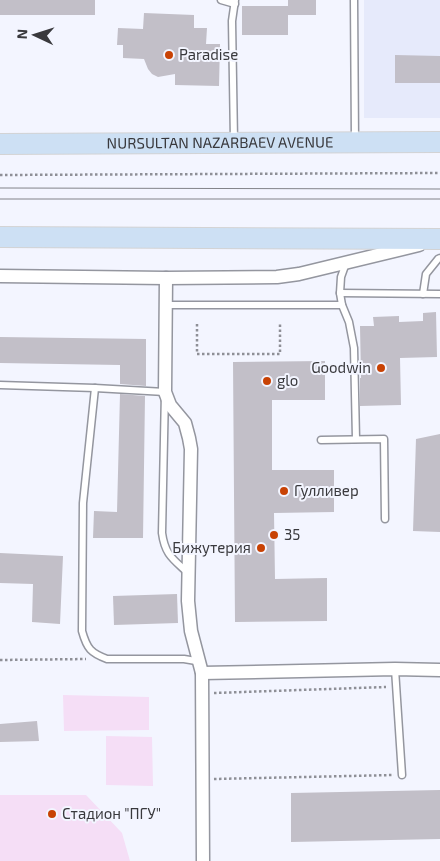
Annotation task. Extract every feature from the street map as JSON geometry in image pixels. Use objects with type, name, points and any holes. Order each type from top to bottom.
[{"type":"main road","name":"NURSULTAN NAZARBAEV AVENUE","points":[[0,144],[440,142]]},
{"type":"main road","points":[[0,237],[440,239]]},
{"type":"street","points":[[0,276],[278,277],[300,274],[440,239]]},
{"type":"street","points":[[166,278],[165,392],[170,405],[185,423],[190,449],[189,616],[202,673],[203,861]]},
{"type":"street","points":[[202,673],[395,669],[440,670]]},
{"type":"lane","points":[[221,0],[235,2],[232,21],[234,142]]},
{"type":"lane","points":[[354,0],[355,142]]},
{"type":"lane","points":[[423,294],[426,274],[440,258]]},
{"type":"lane","points":[[346,262],[341,277],[340,294],[349,322],[354,348],[356,439]]},
{"type":"lane","points":[[340,294],[440,294]]},
{"type":"lane","points":[[166,305],[342,305]]},
{"type":"lane","points":[[0,385],[165,392],[162,533],[167,552],[188,573]]},
{"type":"lane","points":[[95,388],[83,502],[82,631],[85,641],[90,650],[98,656],[107,659],[184,659],[196,661],[202,673]]},
{"type":"lane","points":[[321,440],[384,439],[385,519]]},
{"type":"lane","points":[[395,669],[402,775]]},
{"type":"path","points":[[0,175],[440,173]]},
{"type":"path","points":[[197,324],[197,354],[280,354],[280,323]]},
{"type":"path","points":[[0,660],[107,659]]},
{"type":"path","points":[[202,694],[396,686]]},
{"type":"path","points":[[203,779],[402,775]]},
{"type":"shaded area","points":[[364,0],[440,0],[440,118],[364,118]]},
{"type":"shaded area","points":[[63,695],[149,697],[149,730],[64,731]]},
{"type":"shaded area","points":[[106,736],[152,737],[153,786],[106,785]]},
{"type":"shaded area","name":"Стадион \"ПГУ\"","points":[[0,795],[86,795],[122,833],[130,861],[0,861]]},
{"type":"building","points":[[0,0],[95,0],[95,15],[0,15]]},
{"type":"building","points":[[288,0],[316,0],[316,15],[288,15],[288,35],[242,35],[242,6],[288,6]]},
{"type":"building","points":[[144,13],[194,15],[194,28],[207,28],[206,44],[220,44],[219,86],[175,85],[175,74],[158,77],[148,69],[144,59],[123,58],[123,45],[117,45],[118,28],[143,29]]},
{"type":"building","points":[[395,55],[440,56],[440,83],[395,83]]},
{"type":"building","name":"Goodwin","points":[[436,312],[437,357],[400,358],[401,405],[360,406],[360,326],[374,326],[373,317],[399,316],[399,322],[423,321],[423,313]]},
{"type":"building","points":[[0,337],[146,339],[146,386],[120,384],[120,365],[0,363]]},
{"type":"building","name":"Гулливер","points":[[325,361],[325,400],[272,400],[272,470],[334,470],[334,512],[274,513],[275,579],[327,578],[327,621],[235,622],[233,362]]},
{"type":"building","points":[[120,394],[145,396],[143,538],[93,538],[94,511],[117,512]]},
{"type":"building","points":[[440,434],[440,532],[413,531],[416,439]]},
{"type":"building","points":[[0,553],[63,556],[60,624],[32,622],[33,584],[0,583]]},
{"type":"building","points":[[177,594],[178,623],[114,625],[113,596]]},
{"type":"building","points":[[37,721],[39,741],[0,742],[0,724]]},
{"type":"building","points":[[440,790],[440,839],[291,842],[291,793]]},
{"type":"tram line","points":[[0,188],[440,189]]},
{"type":"tram line","points":[[0,199],[440,199]]},
{"type":"place","name":"Paradise","points":[[169,55]]},
{"type":"place","name":"Goodwin","points":[[381,368]]},
{"type":"place","name":"glo","points":[[267,381]]},
{"type":"place","name":"Гулливер","points":[[284,491]]},
{"type":"place","name":"35","points":[[274,535]]},
{"type":"place","name":"Бижутерия","points":[[261,548]]},
{"type":"place","name":"Стадион \"ПГУ\"","points":[[52,814]]}]
